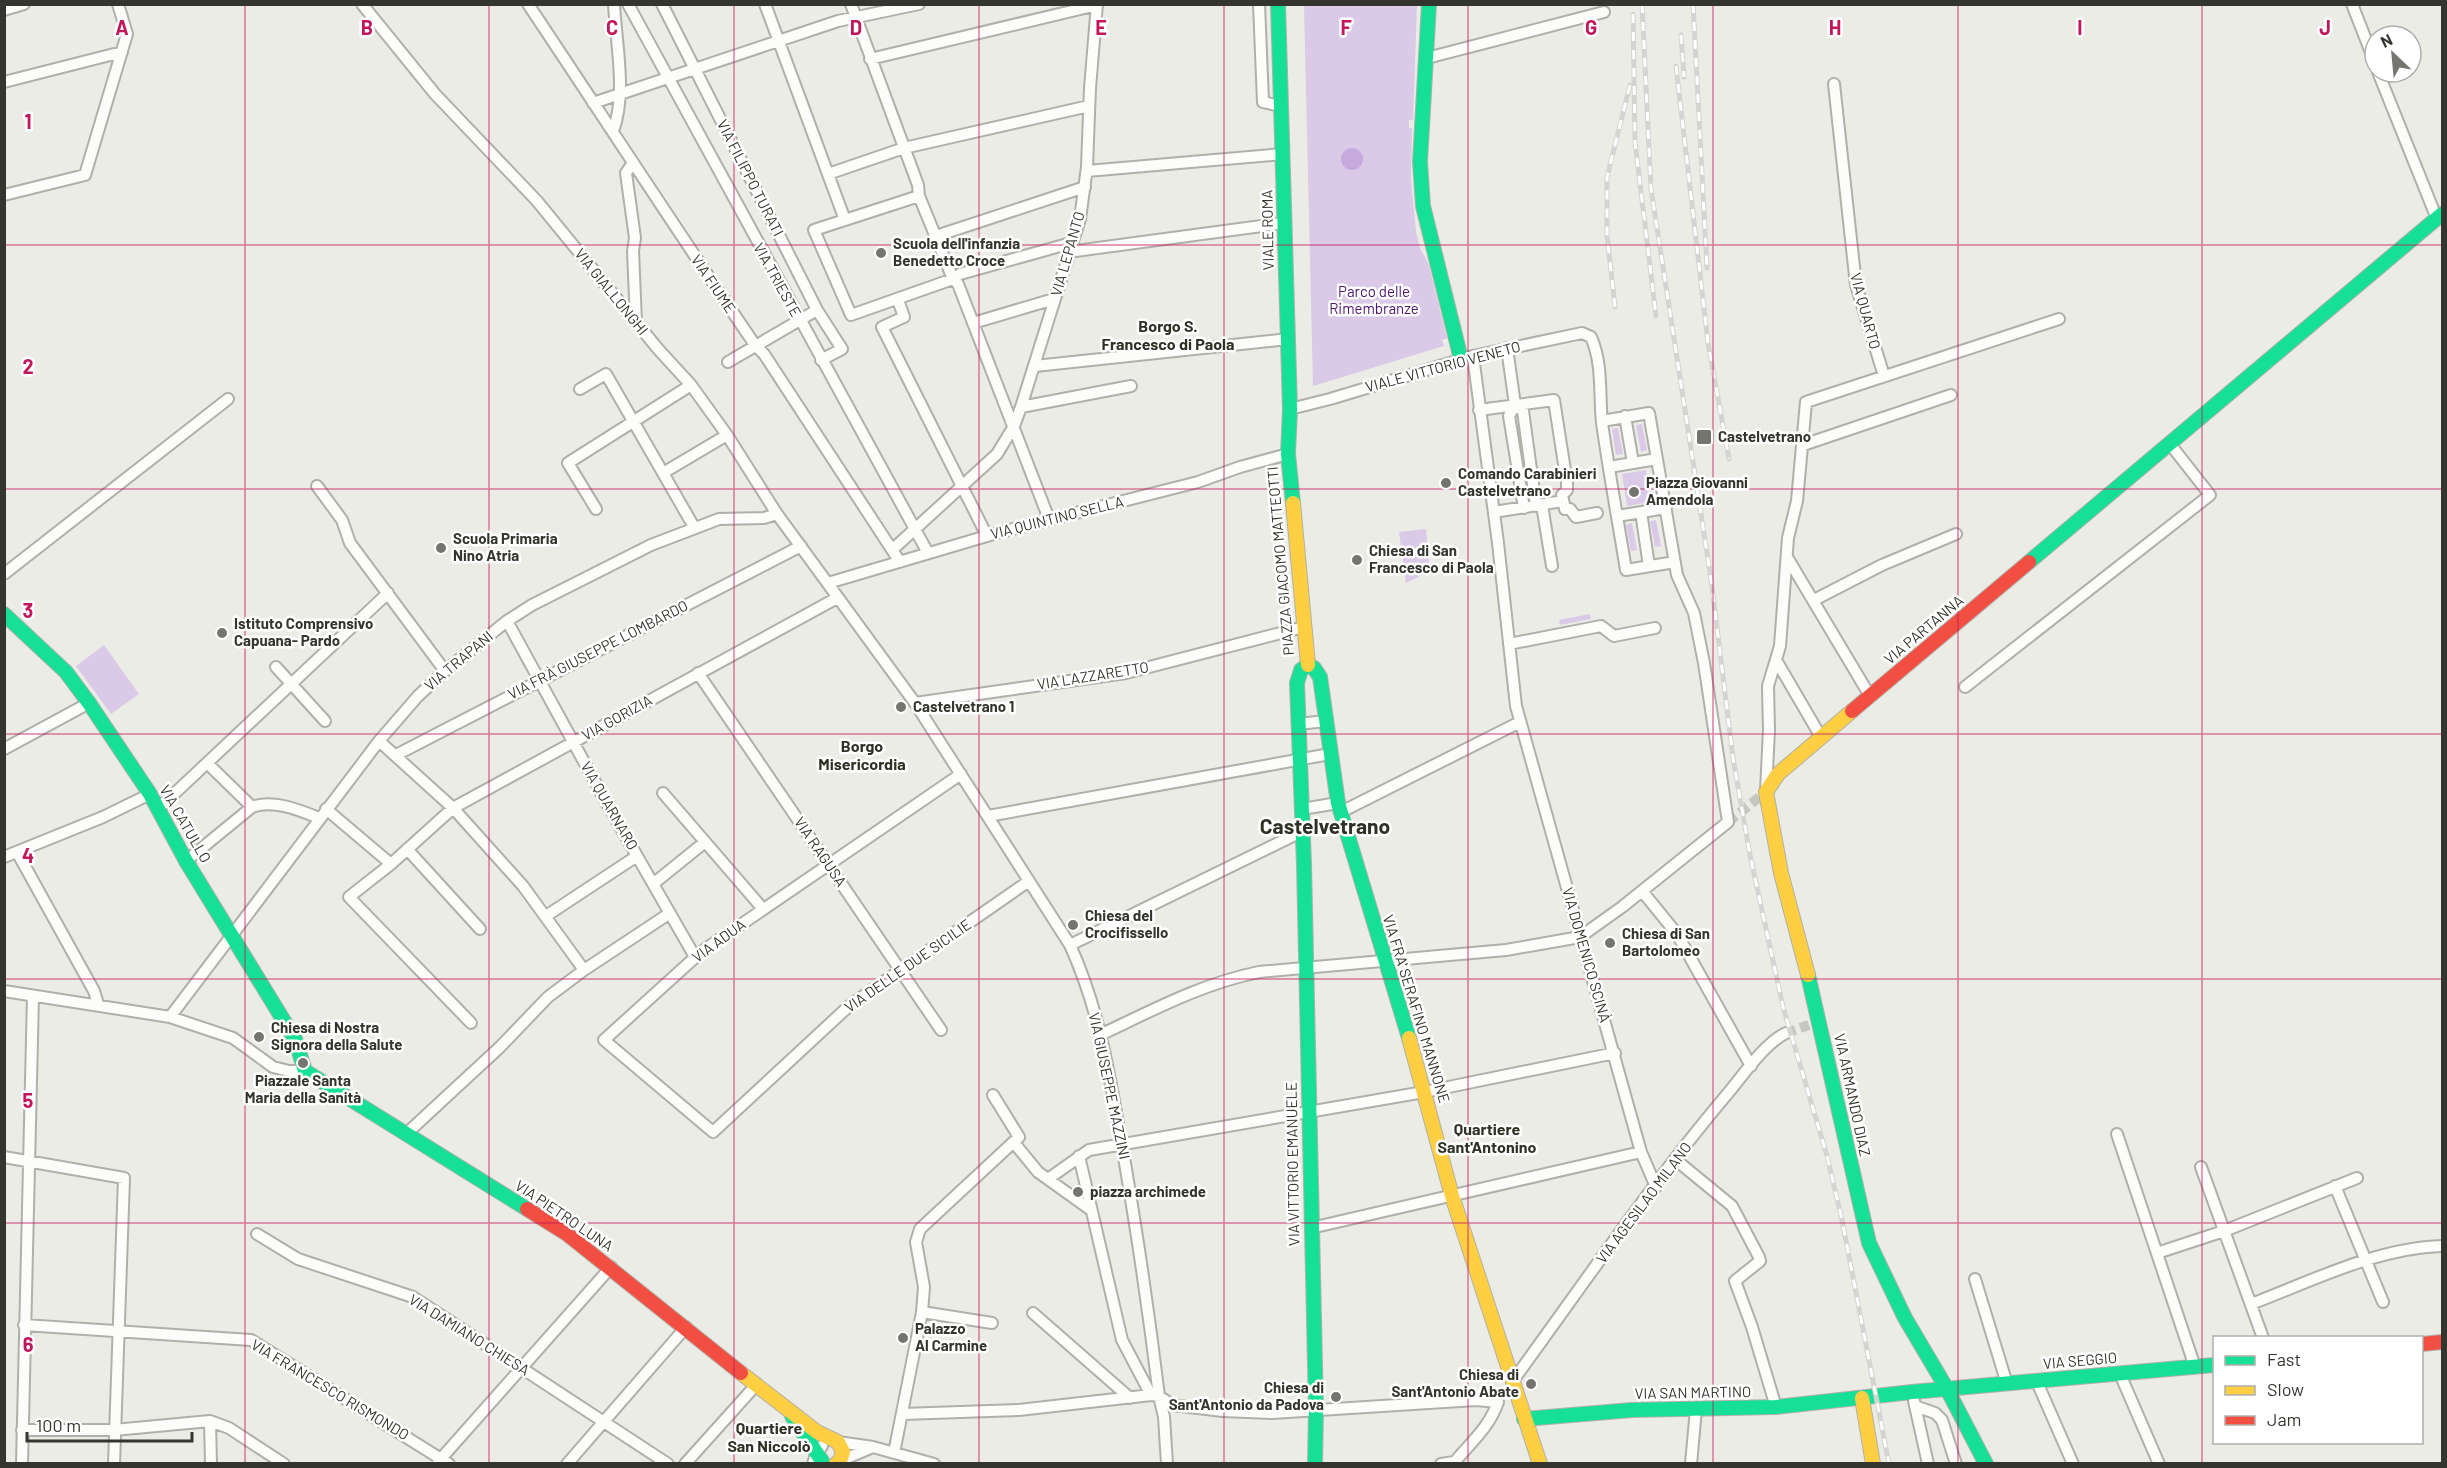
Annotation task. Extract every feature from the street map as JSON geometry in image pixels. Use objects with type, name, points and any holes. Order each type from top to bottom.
[{"type":"street","points":[[4,10],[24,4]]},
{"type":"street","points":[[4,195],[85,175],[127,34],[118,4]]},
{"type":"street","name":"VIA FIUME","points":[[528,4],[613,131],[632,164],[755,345],[764,354],[900,562]]},
{"type":"street","points":[[613,131],[617,121],[620,95],[614,4]]},
{"type":"street","name":"VIA TRIESTE","points":[[628,4],[798,320],[928,553]]},
{"type":"street","name":"VIA FILIPPO TURATI","points":[[662,4],[817,310],[842,349],[821,360]]},
{"type":"street","points":[[765,4],[845,220]]},
{"type":"street","points":[[851,4],[918,185],[919,196],[973,323],[1049,519]]},
{"type":"street","points":[[593,103],[838,21],[919,4]]},
{"type":"street","points":[[1259,4],[1263,102],[1281,105]]},
{"type":"street","name":"VIALE ROMA","points":[[1278,4],[1290,409],[1288,454]]},
{"type":"street","points":[[1429,4],[1420,162],[1423,206],[1467,357]]},
{"type":"street","points":[[2352,4],[2363,32]]},
{"type":"street","name":"VIA GIALLONGHI","points":[[363,5],[435,94],[537,201],[691,385],[727,435],[777,514],[837,598]]},
{"type":"street","points":[[870,59],[1096,5]]},
{"type":"street","name":"VIA LEPANTO","points":[[892,550],[997,454],[1014,426],[1080,219],[1087,171],[1096,5]]},
{"type":"street","points":[[1427,58],[1604,12]]},
{"type":"street","points":[[4,82],[122,52]]},
{"type":"street","name":"VIA QUARTO","points":[[1834,84],[1856,285],[1884,376]]},
{"type":"street","points":[[2383,84],[2440,217]]},
{"type":"street","points":[[828,174],[904,148],[1089,106]]},
{"type":"street","points":[[1087,171],[1283,154]]},
{"type":"street","points":[[632,164],[626,173],[635,238],[633,251],[636,322]]},
{"type":"street","points":[[936,236],[1084,187]]},
{"type":"street","points":[[919,196],[814,230],[851,315],[898,300],[953,279],[960,274],[1070,248],[1284,223]]},
{"type":"street","name":"VIA PARTANNA","points":[[1766,792],[1778,774],[1821,737],[2440,217]]},
{"type":"street","points":[[973,323],[1054,299]]},
{"type":"street","points":[[898,300],[904,317],[882,327],[987,536]]},
{"type":"street","points":[[728,362],[817,310]]},
{"type":"street","points":[[1766,792],[1768,686],[1780,646],[1787,557],[1797,501],[1806,402],[2059,319]]},
{"type":"street","name":"VIALE VITTORIO VENETO","points":[[1290,409],[1467,357],[1582,333],[1591,337],[1596,348],[1602,416]]},
{"type":"street","points":[[1035,366],[1288,339]]},
{"type":"street","points":[[1507,348],[1515,405],[1509,416],[1524,508]]},
{"type":"street","name":"VIA DOMENICO SCINÀ","points":[[1467,357],[1479,410],[1494,512],[1516,706],[1641,1152],[1656,1187]]},
{"type":"street","points":[[580,389],[606,374],[694,527]]},
{"type":"street","points":[[596,509],[568,463],[691,385]]},
{"type":"street","points":[[1021,406],[1131,386]]},
{"type":"street","points":[[1803,445],[1951,395]]},
{"type":"street","points":[[4,574],[228,399]]},
{"type":"street","points":[[1479,410],[1554,400],[1568,483],[1567,490],[1562,495],[1564,509],[1570,509],[1576,517],[1597,513]]},
{"type":"street","points":[[1515,405],[1523,411],[1552,566]]},
{"type":"street","points":[[1102,1034],[1192,991],[1224,979],[1259,972],[1506,950],[1580,936],[1642,891],[1728,822],[1694,613],[1677,575],[1675,562],[1666,508],[1649,413],[1602,416],[1626,570],[1675,562]]},
{"type":"street","points":[[1625,416],[1633,463]]},
{"type":"street","points":[[663,473],[727,435]]},
{"type":"street","points":[[1965,687],[2210,495],[2170,444]]},
{"type":"street","name":"VIA QUINTINO SELLA","points":[[828,583],[1049,519],[1198,482],[1240,467],[1288,454]]},
{"type":"street","name":"PIAZZA GIACOMO MATTEOTTI","points":[[1288,454],[1308,665]]},
{"type":"street","points":[[1609,467],[1657,459]]},
{"type":"street","points":[[317,486],[342,520],[350,543],[445,671]]},
{"type":"street","points":[[1494,512],[1563,501]]},
{"type":"street","points":[[1617,516],[1666,508]]},
{"type":"street","points":[[1641,512],[1649,566]]},
{"type":"street","name":"VIA TRAPANI","points":[[232,935],[379,741],[418,696],[507,621],[597,571],[694,527],[719,519],[764,518],[777,514]]},
{"type":"street","points":[[1814,600],[1882,565],[1956,534]]},
{"type":"street","name":"VIA FRÀ GIUSEPPE LOMBARDO","points":[[396,755],[801,546]]},
{"type":"street","points":[[1787,557],[1870,696]]},
{"type":"street","points":[[158,809],[388,593]]},
{"type":"street","name":"VIA GORIZIA","points":[[471,1023],[349,897],[391,864],[453,808],[837,598]]},
{"type":"street","name":"VIA GIUSEPPE MAZZINI","points":[[837,598],[915,703],[1070,945],[1083,973],[1102,1034],[1140,1246],[1155,1395]]},
{"type":"street","name":"VIA CATULLO","points":[[4,614],[66,672],[150,794],[186,861],[295,1039],[305,1071]]},
{"type":"street","name":"VIA QUARNARO","points":[[507,621],[695,957]]},
{"type":"street","points":[[1509,644],[1601,626],[1614,636],[1655,628]]},
{"type":"street","name":"VIA LAZZARETTO","points":[[915,703],[1126,673],[1304,627]]},
{"type":"street","points":[[1776,660],[1821,737]]},
{"type":"street","name":"PIAZZA GIACOMO MATTEOTTI","points":[[1308,665],[1314,668],[1320,677],[1330,754],[1340,807],[1354,859]]},
{"type":"street","name":"PIAZZA GIACOMO MATTEOTTI","points":[[1304,864],[1298,676],[1301,670],[1308,665]]},
{"type":"street","points":[[276,667],[326,721]]},
{"type":"street","name":"VIA RAGUSA","points":[[698,673],[941,1030]]},
{"type":"street","points":[[4,749],[89,703]]},
{"type":"street","points":[[1298,724],[1326,721]]},
{"type":"street","points":[[1302,809],[1340,807],[1521,722]]},
{"type":"street","points":[[379,741],[453,808],[523,886],[584,970]]},
{"type":"street","points":[[988,816],[1330,754]]},
{"type":"street","points":[[207,763],[252,807]]},
{"type":"street","name":"VIA ADUA","points":[[713,1132],[604,1040],[695,957],[961,774]]},
{"type":"street","name":"VIA ARMANDO DIAZ","points":[[1766,792],[1781,873],[1815,1023],[1869,1243],[1905,1318],[1947,1389],[1986,1464]]},
{"type":"street","points":[[663,793],[764,909]]},
{"type":"street","points":[[4,857],[103,817],[150,794]]},
{"type":"street","points":[[186,861],[252,807],[262,803],[323,814],[391,864]]},
{"type":"street","points":[[1070,945],[1303,831]]},
{"type":"street","points":[[653,884],[705,842]]},
{"type":"street","points":[[407,849],[480,929]]},
{"type":"street","points":[[16,852],[94,991],[98,1004]]},
{"type":"street","points":[[546,916],[637,856]]},
{"type":"street","name":"VIA FRA' SERAFINO MANNONE","points":[[1354,859],[1424,1092],[1452,1196],[1540,1464]]},
{"type":"street","name":"VIA VITTORIO EMANUELE","points":[[1304,864],[1316,1410],[1315,1464]]},
{"type":"street","name":"VIA DELLE DUE SICILIE","points":[[713,1132],[849,1006],[1029,881]]},
{"type":"street","points":[[1642,891],[1677,934],[1751,1066]]},
{"type":"street","points":[[406,1134],[500,1047],[548,997],[584,970],[670,913]]},
{"type":"street","points":[[170,1017],[232,935]]},
{"type":"street","points":[[4,991],[170,1017],[233,1038],[273,1067],[289,1071],[305,1071]]},
{"type":"street","points":[[22,1464],[33,996]]},
{"type":"street","name":"VIA AGESILAO MILANO","points":[[1513,1384],[1709,1115],[1751,1066],[1779,1037],[1786,1033]]},
{"type":"street","points":[[1048,1179],[1089,1150],[1424,1092],[1615,1053]]},
{"type":"street","name":"VIA PIETRO LUNA","points":[[305,1071],[567,1234],[789,1411],[831,1456]]},
{"type":"street","points":[[894,1453],[922,1312],[924,1287],[916,1242],[920,1229],[1015,1144],[1019,1137],[993,1095]]},
{"type":"street","points":[[2117,1134],[2195,1367]]},
{"type":"street","points":[[1015,1144],[1038,1172],[1091,1210]]},
{"type":"street","points":[[1311,1228],[1641,1152]]},
{"type":"street","points":[[1079,1156],[1122,1340],[1155,1395],[1164,1417],[1167,1464]]},
{"type":"street","points":[[4,1157],[124,1178],[114,1464]]},
{"type":"street","points":[[1676,1160],[1732,1206],[1759,1257],[1760,1261],[1735,1281],[1752,1327],[1776,1407]]},
{"type":"street","points":[[2201,1167],[2262,1336]]},
{"type":"street","points":[[2157,1252],[2224,1231],[2357,1178]]},
{"type":"street","points":[[2335,1186],[2383,1302]]},
{"type":"street","name":"VIA DAMIANO CHIESA","points":[[258,1234],[298,1259],[413,1297],[668,1464]]},
{"type":"street","points":[[2251,1304],[2366,1261],[2419,1247],[2442,1246]]},
{"type":"street","points":[[443,1462],[611,1267]]},
{"type":"street","points":[[1975,1279],[2007,1384]]},
{"type":"street","points":[[922,1312],[992,1323]]},
{"type":"street","points":[[1033,1313],[1130,1398]]},
{"type":"street","name":"VIA FRANCESCO RISMONDO","points":[[24,1325],[251,1340],[443,1462]]},
{"type":"street","points":[[567,1464],[686,1327]]},
{"type":"street","points":[[2423,1344],[2442,1342]]},
{"type":"street","name":"VIA SEGGIO","points":[[1913,1399],[1947,1389],[2213,1365]]},
{"type":"street","points":[[2120,1374],[2159,1464]]},
{"type":"street","points":[[2037,1382],[2073,1464]]},
{"type":"street","points":[[1441,1464],[1454,1463],[1486,1428],[1493,1417],[1497,1402],[1513,1384]]},
{"type":"street","points":[[685,1464],[756,1385]]},
{"type":"street","points":[[903,1414],[1019,1410],[1155,1395],[1172,1405],[1223,1411],[1272,1413],[1476,1400],[1497,1402]]},
{"type":"street","points":[[1862,1398],[1873,1464]]},
{"type":"street","name":"VIA SAN MARTINO","points":[[1522,1414],[1776,1407],[1862,1398],[1913,1399]]},
{"type":"street","points":[[1913,1399],[1928,1464]]},
{"type":"street","points":[[1913,1399],[1942,1420],[1956,1464]]},
{"type":"street","points":[[1691,1464],[1696,1409]]},
{"type":"street","name":"VIA PIETRO LUNA","points":[[789,1411],[831,1456]]},
{"type":"street","points":[[22,1430],[114,1430],[210,1421],[229,1428],[284,1464]]},
{"type":"street","points":[[210,1421],[211,1464]]},
{"type":"street","points":[[831,1456],[873,1447]]},
{"type":"street","points":[[831,1456],[873,1447],[934,1464]]},
{"type":"street","points":[[831,1456],[859,1464]]},
{"type":"green space","name":"Parco delle Rimembranze","points":[[1304,5],[1417,5],[1413,120],[1409,120],[1409,128],[1412,128],[1411,179],[1416,232],[1420,248],[1429,265],[1447,338],[1442,340],[1444,346],[1313,386]]},
{"type":"green space","points":[[1642,424],[1647,450],[1641,452],[1636,425]]},
{"type":"green space","points":[[1618,428],[1623,454],[1616,455],[1612,429]]},
{"type":"green space","points":[[1646,470],[1651,502],[1627,506],[1622,474]]},
{"type":"green space","points":[[1656,520],[1661,546],[1655,547],[1650,521]]},
{"type":"green space","points":[[1632,523],[1637,550],[1631,551],[1626,525]]},
{"type":"green space","points":[[1426,529],[1430,571],[1406,583],[1399,532]]},
{"type":"green space","points":[[1590,614],[1591,619],[1560,625],[1559,620]]},
{"type":"green space","points":[[104,645],[139,694],[111,714],[76,666]]},
{"type":"shaded area","points":[[1352,148],[1360,151],[1363,159],[1360,167],[1352,170],[1344,167],[1341,159],[1344,151]]},
{"type":"tunnel","points":[[1728,822],[1766,792]]},
{"type":"tunnel","points":[[1786,1033],[1809,1025]]},
{"type":"railway","points":[[1642,4],[1651,189],[1711,579],[1733,758],[1750,855],[1783,1007],[1827,1156],[1842,1220],[1889,1464]]},
{"type":"railway","points":[[1693,4],[1707,268]]},
{"type":"railway","points":[[1633,14],[1635,142],[1656,316]]},
{"type":"railway","points":[[1681,35],[1684,77]]},
{"type":"railway","points":[[1676,66],[1708,343],[1729,459]]},
{"type":"railway","points":[[1615,307],[1607,235],[1607,177],[1630,85]]},
{"type":"traffic: fast","points":[[1278,4],[1290,409],[1288,454],[1293,503]]},
{"type":"traffic: fast","points":[[1429,4],[1420,162],[1423,206],[1461,359]]},
{"type":"traffic: fast","points":[[2029,562],[2442,214]]},
{"type":"traffic: fast","points":[[4,614],[66,672],[150,794],[186,861],[295,1039],[305,1071],[527,1209]]},
{"type":"traffic: fast","points":[[1308,665],[1314,668],[1320,677],[1338,803],[1409,1038]]},
{"type":"traffic: fast","points":[[1308,665],[1301,670],[1297,683],[1304,864],[1316,1410],[1315,1464]]},
{"type":"traffic: fast","points":[[1808,975],[1869,1243],[1905,1318],[1947,1389],[1986,1464]]},
{"type":"traffic: fast","points":[[1524,1419],[1632,1410],[1776,1407],[1912,1392],[2213,1365]]},
{"type":"traffic: fast","points":[[792,1416],[822,1461]]},
{"type":"traffic: slow","points":[[1293,503],[1308,665]]},
{"type":"traffic: slow","points":[[1808,975],[1781,873],[1766,792],[1778,774],[1852,711]]},
{"type":"traffic: slow","points":[[1409,1038],[1452,1196],[1540,1464]]},
{"type":"traffic: slow","points":[[741,1373],[817,1432],[838,1442],[843,1452],[840,1461],[836,1464]]},
{"type":"traffic: slow","points":[[1862,1398],[1873,1464]]},
{"type":"traffic: jam","points":[[1852,711],[2029,562]]},
{"type":"traffic: jam","points":[[527,1209],[567,1234],[741,1373]]},
{"type":"traffic: jam","points":[[2423,1344],[2442,1342]]},
{"type":"place","name":"Scuola dell'infanzia Benedetto Croce","points":[[881,253]]},
{"type":"place","name":"Castelvetrano","points":[[1704,437]]},
{"type":"place","name":"Comando Carabinieri Castelvetrano","points":[[1446,483]]},
{"type":"place","name":"Piazza Giovanni Amendola","points":[[1634,492]]},
{"type":"place","name":"Scuola Primaria Nino Atria","points":[[441,548]]},
{"type":"place","name":"Chiesa di San Francesco di Paola","points":[[1357,560]]},
{"type":"place","name":"Istituto Comprensivo Capuana- Pardo","points":[[222,633]]},
{"type":"place","name":"Castelvetrano 1","points":[[901,707]]},
{"type":"place","name":"Chiesa del Crocifissello","points":[[1073,925]]},
{"type":"place","name":"Chiesa di San Bartolomeo","points":[[1610,943]]},
{"type":"place","name":"Chiesa di Nostra Signora della Salute","points":[[259,1037]]},
{"type":"place","name":"Piazzale Santa Maria della Sanità","points":[[303,1063]]},
{"type":"place","name":"piazza archimede","points":[[1078,1192]]},
{"type":"place","name":"Palazzo Al Carmine","points":[[903,1338]]},
{"type":"place","name":"Chiesa di Sant'Antonio Abate","points":[[1531,1384]]},
{"type":"place","name":"Chiesa di Sant'Antonio da Padova","points":[[1336,1397]]},
{"type":"district","name":"Borgo S. Francesco di Paola","points":[[1168,335]]},
{"type":"district","name":"Borgo Misericordia","points":[[862,755]]},
{"type":"district","name":"Castelvetrano","points":[[1325,827]]},
{"type":"district","name":"Quartiere Sant'Antonino","points":[[1487,1138]]},
{"type":"district","name":"Quartiere San Niccolò","points":[[769,1437]]}]
